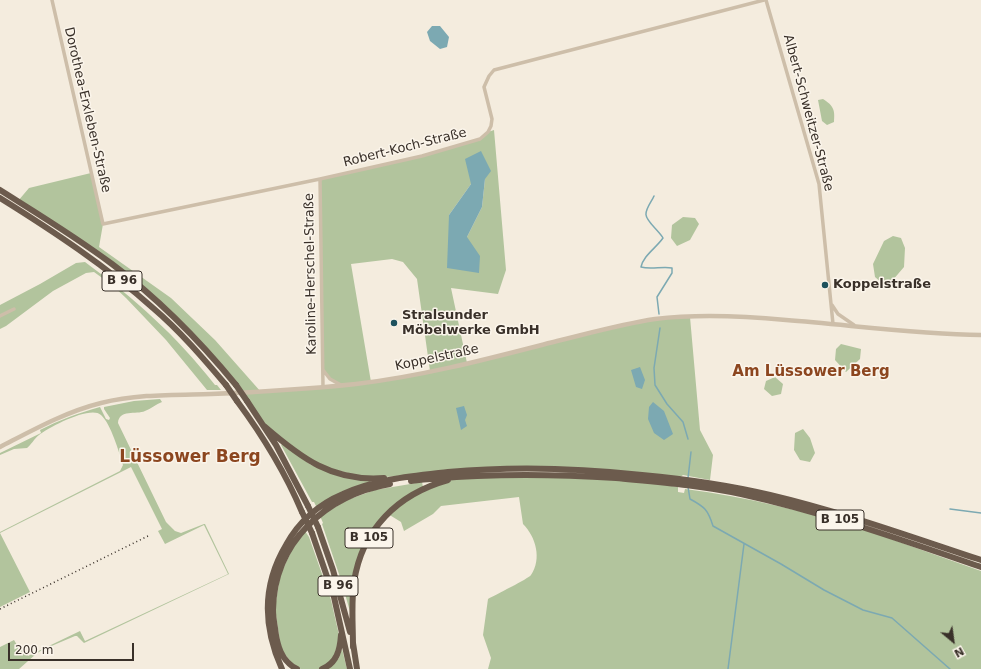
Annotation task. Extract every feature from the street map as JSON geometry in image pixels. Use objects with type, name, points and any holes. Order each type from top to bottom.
[{"type":"highway","name":"B 96","points":[[0,190],[86,246],[154,298],[190,333],[236,385],[264,426],[291,471],[318,527],[341,595],[358,669]]},
{"type":"highway","name":"B 96","points":[[0,198],[81,251],[131,288],[174,327],[226,385],[258,429],[276,459],[291,486],[312,533],[327,573],[342,628],[350,669]]},
{"type":"highway","name":"B 96","points":[[264,426],[301,456],[330,471],[347,476],[369,478],[415,476]]},
{"type":"highway","name":"B 105","points":[[415,476],[489,470],[551,469],[619,472],[696,483],[769,494],[817,507],[981,560]]},
{"type":"highway","name":"B 105","points":[[353,647],[354,583],[361,556],[370,537],[385,517],[404,500],[422,489],[458,477],[521,474],[679,481]]},
{"type":"highway","points":[[282,669],[270,636],[268,623],[268,602],[276,564],[289,539],[309,516],[330,500],[341,494],[369,484],[415,476]]},
{"type":"highway","points":[[297,669],[286,661],[280,653],[276,642],[273,610],[276,583],[280,569],[289,550],[302,531],[332,505],[359,492],[387,484],[435,478],[458,477]]},
{"type":"highway","name":"B 105","points":[[696,483],[812,512],[870,529],[981,567]]},
{"type":"highway","name":"B 96","points":[[322,669],[331,664],[338,653],[342,628]]},
{"type":"street","name":"Dorothea-Erxleben-Straße","points":[[52,0],[103,224]]},
{"type":"street","name":"Robert-Koch-Straße","points":[[103,224],[320,179],[422,156],[480,138],[488,132],[491,126],[492,119],[484,87],[489,76],[494,70],[765,0]]},
{"type":"street","name":"Albert-Schweitzer-Straße","points":[[765,0],[819,184],[833,324]]},
{"type":"street","name":"Karoline-Herschel-Straße","points":[[320,179],[323,387]]},
{"type":"street","points":[[831,304],[838,314],[854,325]]},
{"type":"street","points":[[0,316],[14,309]]},
{"type":"street","name":"Koppelstraße","points":[[0,447],[70,412],[124,398],[277,391],[341,386],[379,381],[430,372],[604,329],[655,319],[698,316],[737,317],[854,325],[921,332],[981,335]]},
{"type":"street","name":"Karoline-Herschel-Straße","points":[[322,369],[330,379],[341,386]]},
{"type":"green space","points":[[823,99],[832,106],[834,111],[834,122],[827,125],[822,121],[818,100]]},
{"type":"green space","points":[[494,130],[506,270],[498,294],[451,288],[467,363],[655,319],[690,317],[700,430],[713,455],[710,480],[683,475],[679,478],[521,468],[369,478],[319,466],[264,426],[202,346],[132,280],[18,201],[29,188],[91,173],[103,224],[99,247],[171,298],[215,340],[261,392],[340,386],[330,379],[322,369],[320,179],[422,156],[480,139],[488,132]],"holes":[[[485,179],[482,207],[467,237],[449,215],[471,184]],[[392,259],[403,262],[417,279],[430,371],[371,382],[351,264]]]},
{"type":"green space","points":[[683,217],[695,218],[699,224],[690,240],[677,246],[671,238],[672,225]]},
{"type":"green space","points":[[893,236],[901,238],[905,248],[904,267],[892,281],[882,283],[875,277],[873,264],[884,241]]},
{"type":"green space","points":[[85,262],[138,304],[170,334],[221,390],[207,390],[166,340],[126,298],[112,285],[94,272],[86,273],[53,291],[0,329],[0,305],[76,263]]},
{"type":"green space","points":[[841,344],[861,349],[860,359],[846,372],[835,360],[836,349]]},
{"type":"green space","points":[[775,377],[783,384],[781,394],[772,396],[764,389],[766,381]]},
{"type":"green space","points":[[160,399],[162,402],[147,410],[128,413],[121,416],[118,423],[166,522],[175,531],[181,533],[205,524],[229,574],[84,643],[77,636],[75,636],[42,650],[19,669],[0,669],[0,647],[14,640],[20,650],[24,649],[28,656],[80,631],[85,641],[228,574],[204,525],[165,544],[158,531],[162,529],[131,467],[0,533],[120,471],[123,465],[114,438],[105,419],[96,413],[88,413],[70,418],[52,427],[39,435],[27,448],[14,449],[0,455],[0,453],[41,433],[40,430],[77,414],[100,407],[106,419],[109,420],[110,418],[104,407],[134,401]]},
{"type":"green space","points":[[803,429],[810,438],[815,453],[810,462],[800,460],[794,450],[795,433]]},
{"type":"green space","points":[[282,444],[311,465],[373,480],[317,508],[314,502],[312,502],[281,445]]},
{"type":"green space","points":[[521,474],[634,480],[678,487],[678,492],[684,493],[685,489],[755,501],[801,511],[869,531],[981,571],[981,669],[488,669],[491,658],[483,635],[488,599],[529,577],[536,562],[536,548],[528,529],[523,524],[519,497],[441,506],[433,514],[404,531],[401,522],[388,514],[404,500],[458,477]]},
{"type":"green space","points":[[422,482],[423,487],[383,517],[359,559],[351,615],[320,516],[347,500],[375,490]]},
{"type":"green space","points":[[305,531],[309,537],[331,600],[339,635],[339,642],[333,659],[319,669],[301,669],[294,666],[281,649],[275,608],[280,576],[294,545]]},
{"type":"green space","points":[[0,533],[30,592],[0,607]]},
{"type":"green space","points":[[342,649],[347,669],[328,669],[339,658]]},
{"type":"water","points":[[432,26],[440,26],[449,37],[447,47],[440,49],[430,41],[427,32]]},
{"type":"water","points":[[481,151],[491,171],[485,179],[482,207],[467,237],[480,256],[479,273],[447,268],[449,215],[471,184],[465,159]]},
{"type":"water","points":[[640,367],[645,380],[642,389],[636,387],[631,370]]},
{"type":"water","points":[[653,402],[664,411],[673,434],[664,440],[654,433],[648,419],[649,407]]},
{"type":"water","points":[[464,406],[467,415],[465,420],[467,426],[461,430],[456,408]]},
{"type":"waterway","points":[[654,196],[647,209],[646,216],[663,238],[644,259],[641,267],[672,268],[672,273],[657,297],[659,314]]},
{"type":"waterway","points":[[660,328],[654,368],[655,385],[667,404],[683,422],[688,439]]},
{"type":"waterway","points":[[688,478],[691,452]]},
{"type":"waterway","points":[[688,487],[690,499],[699,504],[705,510],[713,526],[824,590],[863,610],[892,618],[950,669]]},
{"type":"waterway","points":[[950,509],[981,513]]},
{"type":"waterway","points":[[728,669],[744,544]]},
{"type":"railway","points":[[0,609],[148,536]]},
{"type":"place","name":"Koppelstraße","points":[[825,285]]},
{"type":"place","name":"Stralsunder Möbelwerke GmbH","points":[[394,323]]},
{"type":"district","name":"Am Lüssower Berg","points":[[811,372]]},
{"type":"district","name":"Lüssower Berg","points":[[190,458]]}]
